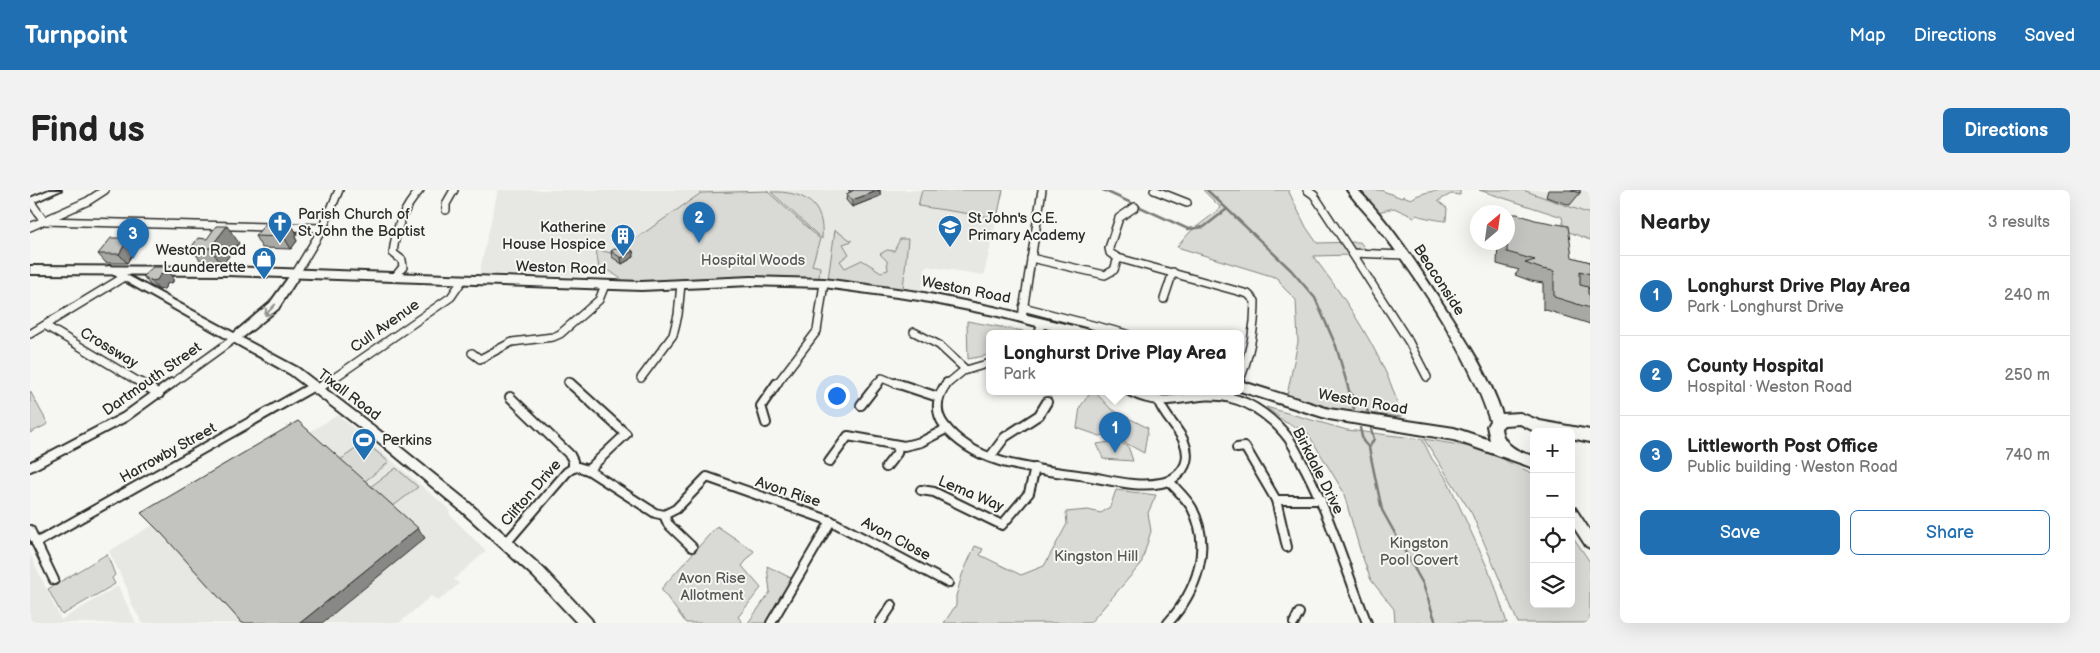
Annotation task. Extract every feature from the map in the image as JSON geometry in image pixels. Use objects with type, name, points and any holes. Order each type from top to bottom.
[{"type":"highway","name":"Beaconside","points":[[1352,190],[1404,255],[1472,360],[1490,394],[1496,423],[1495,437],[1511,453]]},
{"type":"highway","name":"Weston Road","points":[[30,270],[110,269],[296,273],[605,285],[751,281],[824,283],[1022,312],[1040,328],[1055,330]]},
{"type":"highway","name":"Weston Road","points":[[1244,379],[1299,406],[1329,414],[1454,434],[1471,435],[1484,432],[1504,418],[1515,417]]},
{"type":"highway","name":"Beaconside","points":[[1490,394],[1515,417]]},
{"type":"highway","points":[[1515,417],[1541,428]]},
{"type":"highway","points":[[1575,433],[1590,436]]},
{"type":"highway","name":"Weston Road","points":[[1454,434],[1511,453],[1530,463]]},
{"type":"highway","points":[[1575,439],[1590,436]]},
{"type":"street","points":[[44,221],[30,201],[57,190]]},
{"type":"street","points":[[30,227],[88,201],[105,190]]},
{"type":"street","points":[[235,338],[268,312],[279,299],[323,228],[339,190]]},
{"type":"street","points":[[394,278],[402,267],[402,260],[393,253],[395,232],[401,212],[420,190]]},
{"type":"street","points":[[446,210],[446,204],[454,190]]},
{"type":"street","points":[[1022,312],[1042,190]]},
{"type":"street","points":[[1154,190],[1186,203]]},
{"type":"street","points":[[1307,190],[1314,196],[1352,253],[1409,342],[1427,377]]},
{"type":"street","points":[[1135,207],[1119,218],[1109,248],[1110,253],[1118,258],[1243,291],[1254,298],[1254,331],[1244,367]]},
{"type":"street","points":[[44,221],[323,228]]},
{"type":"street","points":[[1352,253],[1404,255]]},
{"type":"street","points":[[1031,258],[1105,275],[1114,270],[1118,258]]},
{"type":"street","name":"Tixall Road","points":[[110,269],[294,371],[400,453],[506,542],[558,591],[586,623]]},
{"type":"street","points":[[1164,299],[1173,272]]},
{"type":"street","points":[[30,334],[124,277]]},
{"type":"street","name":"Cull Avenue","points":[[316,388],[451,296],[462,280]]},
{"type":"street","points":[[766,423],[761,406],[763,402],[818,329],[824,283]]},
{"type":"street","points":[[642,378],[673,335],[678,315],[681,284]]},
{"type":"street","points":[[480,359],[512,342],[553,337],[567,330],[599,300],[605,285]]},
{"type":"street","name":"Weston Road","points":[[1022,312],[1108,330]]},
{"type":"street","name":"Crossway","points":[[46,326],[159,394]]},
{"type":"street","points":[[914,332],[939,345],[965,370]]},
{"type":"street","name":"Dartmouth Street","points":[[30,468],[125,418],[235,338]]},
{"type":"street","points":[[472,353],[488,365]]},
{"type":"street","points":[[986,364],[965,370],[946,384],[938,397],[937,410],[946,429],[959,441],[990,457],[1012,465],[1137,483],[1156,484],[1168,481],[1177,475],[1184,465],[1186,449],[1182,436],[1163,414],[1159,402]]},
{"type":"street","points":[[861,405],[882,378],[918,392],[938,397]]},
{"type":"street","points":[[568,382],[626,434],[588,470]]},
{"type":"street","name":"Harrowby Street","points":[[36,543],[316,388]]},
{"type":"street","name":"Birkdale Drive","points":[[1137,395],[1159,402],[1218,395],[1235,399],[1254,408],[1275,423],[1289,439],[1321,500],[1367,623]]},
{"type":"street","name":"Clifton Drive","points":[[506,542],[567,472],[573,468],[573,461],[570,455],[510,397]]},
{"type":"street","points":[[990,457],[1005,436],[1044,411],[1047,402]]},
{"type":"street","points":[[829,462],[848,436],[898,446],[921,442],[946,429]]},
{"type":"street","points":[[886,467],[897,452],[898,446]]},
{"type":"street","points":[[1237,448],[1245,447],[1276,500],[1287,547]]},
{"type":"street","points":[[573,468],[578,467],[588,470],[655,513],[664,515],[668,524],[692,547]]},
{"type":"street","name":"Lema Way","points":[[921,490],[934,492],[1002,525],[1031,492],[1035,481],[1035,468]]},
{"type":"street","name":"Avon Rise","points":[[664,515],[676,509],[707,478],[831,521],[771,623]]},
{"type":"street","points":[[1168,481],[1192,508],[1201,544],[1199,566],[1194,585],[1185,602],[1168,623]]},
{"type":"street","points":[[1276,500],[1321,500]]},
{"type":"street","points":[[1575,518],[1590,542]]},
{"type":"street","name":"Avon Close","points":[[831,521],[948,582]]},
{"type":"street","points":[[30,530],[54,580]]},
{"type":"street","points":[[880,623],[892,604]]},
{"type":"street","points":[[1294,623],[1299,613]]},
{"type":"shaded area","points":[[498,190],[1003,190],[984,275],[926,266],[921,291],[903,287],[810,276],[727,278],[479,274]]},
{"type":"shaded area","points":[[1499,190],[1590,190],[1590,217]]},
{"type":"shaded area","points":[[338,415],[449,509],[450,515],[486,551],[454,579],[459,584],[438,601],[431,596],[399,623],[142,623],[131,603],[127,588],[109,551]]},
{"type":"shaded area","points":[[30,554],[61,620],[118,586],[136,623],[30,623]]},
{"type":"green space","points":[[922,190],[1003,190],[997,218],[918,206]]},
{"type":"green space","points":[[1203,190],[1288,190],[1306,227],[1317,243],[1360,242],[1367,251],[1352,255],[1313,256],[1371,342],[1393,389],[1402,417],[1333,409],[1287,395],[1298,342],[1296,300],[1283,287],[1278,278],[1177,247],[1190,232],[1221,208]]},
{"type":"green space","points":[[1355,190],[1380,190],[1402,198],[1403,196],[1411,199],[1428,192],[1440,190],[1460,190],[1460,195],[1451,194],[1438,201],[1447,208],[1446,221],[1417,215],[1414,217],[1394,208],[1374,213]]},
{"type":"green space","points":[[1479,190],[1523,190],[1590,214],[1590,240],[1564,230],[1562,217]]},
{"type":"green space","name":"Hospital Woods","points":[[767,191],[820,239],[812,265],[820,267],[819,278],[705,278],[625,282],[610,271],[599,269],[596,249],[614,254],[701,193]]},
{"type":"green space","points":[[771,192],[793,194],[810,202],[820,216],[822,239]]},
{"type":"green space","points":[[835,230],[852,241],[843,244],[849,254],[840,261],[845,268],[862,260],[881,272],[888,270],[887,261],[880,254],[887,250],[894,251],[900,239],[908,239],[903,289],[828,279]]},
{"type":"green space","points":[[967,321],[1017,330],[986,330],[986,356],[968,359]]},
{"type":"green space","points":[[30,391],[48,424],[30,433]]},
{"type":"green space","points":[[1089,395],[1098,395],[1111,409],[1148,428],[1144,453],[1109,434],[1100,436],[1077,428],[1080,407]]},
{"type":"green space","name":"Kingston Pool Covert","points":[[1266,407],[1347,430],[1422,439],[1432,459],[1447,479],[1493,580],[1507,623],[1395,623],[1394,609],[1371,580],[1343,491],[1307,432],[1285,422]]},
{"type":"green space","points":[[1424,439],[1489,450],[1530,472],[1530,608],[1575,608],[1575,540],[1590,562],[1590,623],[1518,623],[1472,514]]},
{"type":"green space","points":[[1116,441],[1128,446],[1133,461],[1103,459],[1097,444]]},
{"type":"green space","name":"Perkins","points":[[365,442],[389,462],[364,482],[340,460]]},
{"type":"green space","name":"Perkins","points":[[396,468],[418,487],[392,507],[370,487]]},
{"type":"green space","name":"Kingston Hill","points":[[1116,490],[1156,495],[1148,513],[1151,531],[1141,564],[1090,623],[944,623],[956,605],[956,596],[962,575],[975,546],[983,549],[980,555],[1021,575],[1044,566],[1067,524],[1066,512],[1088,510],[1101,513],[1110,507]]},
{"type":"green space","name":"Avon Rise Allotment","points":[[717,526],[754,551],[742,566],[761,588],[738,617],[743,623],[686,623],[661,589]]},
{"type":"green space","points":[[107,554],[115,575],[112,578],[115,584],[62,615],[48,589]]},
{"type":"green space","points":[[767,566],[793,579],[768,623],[748,623],[770,592]]},
{"type":"building","points":[[854,190],[880,190],[852,200],[847,194]]},
{"type":"building","points":[[1515,214],[1568,226],[1572,257],[1590,262],[1590,274],[1580,271],[1580,285],[1588,287],[1590,308],[1554,297],[1554,271],[1525,263],[1535,260],[1507,252],[1507,250],[1515,250]]},
{"type":"building","points":[[268,221],[290,222],[285,228],[289,229],[284,237],[255,236]]},
{"type":"building","points":[[216,226],[227,226],[210,248],[191,248],[198,238],[207,239]]},
{"type":"building","points":[[111,238],[129,238],[119,254],[98,254]]},
{"type":"building","points":[[623,244],[633,251],[621,258],[611,251]]},
{"type":"building","points":[[153,267],[166,267],[166,273],[160,275],[157,280],[151,281],[143,276]]},
{"type":"building","name":"Perkins","points":[[298,421],[418,528],[300,623],[242,623],[141,513]]},
{"type":"waterway","points":[[1103,190],[1188,229],[1204,227],[1227,209]]},
{"type":"waterway","points":[[1207,190],[1227,209]]},
{"type":"waterway","points":[[1227,209],[1291,270],[1315,298],[1336,346],[1350,394],[1365,406],[1368,412]]},
{"type":"waterway","points":[[1350,395],[1354,409]]},
{"type":"waterway","points":[[1360,428],[1363,441],[1369,448]]},
{"type":"waterway","points":[[1369,448],[1374,439],[1371,429]]},
{"type":"waterway","points":[[1369,448],[1382,510],[1423,584],[1436,623]]},
{"type":"place","name":"County Hospital","points":[[699,243]]},
{"type":"place","name":"Parish Church of St John the Baptist","points":[[280,244]]},
{"type":"place","name":"St John's C.E. Primary Academy","points":[[950,248]]},
{"type":"place","name":"Katherine House Hospice","points":[[623,257]]},
{"type":"place","name":"Littleworth Post Office","points":[[133,259]]},
{"type":"place","name":"Weston Road Launderette","points":[[264,280]]},
{"type":"place","name":"Longhurst Drive Play Area","points":[[1115,453]]},
{"type":"place","name":"Perkins","points":[[364,461]]}]
